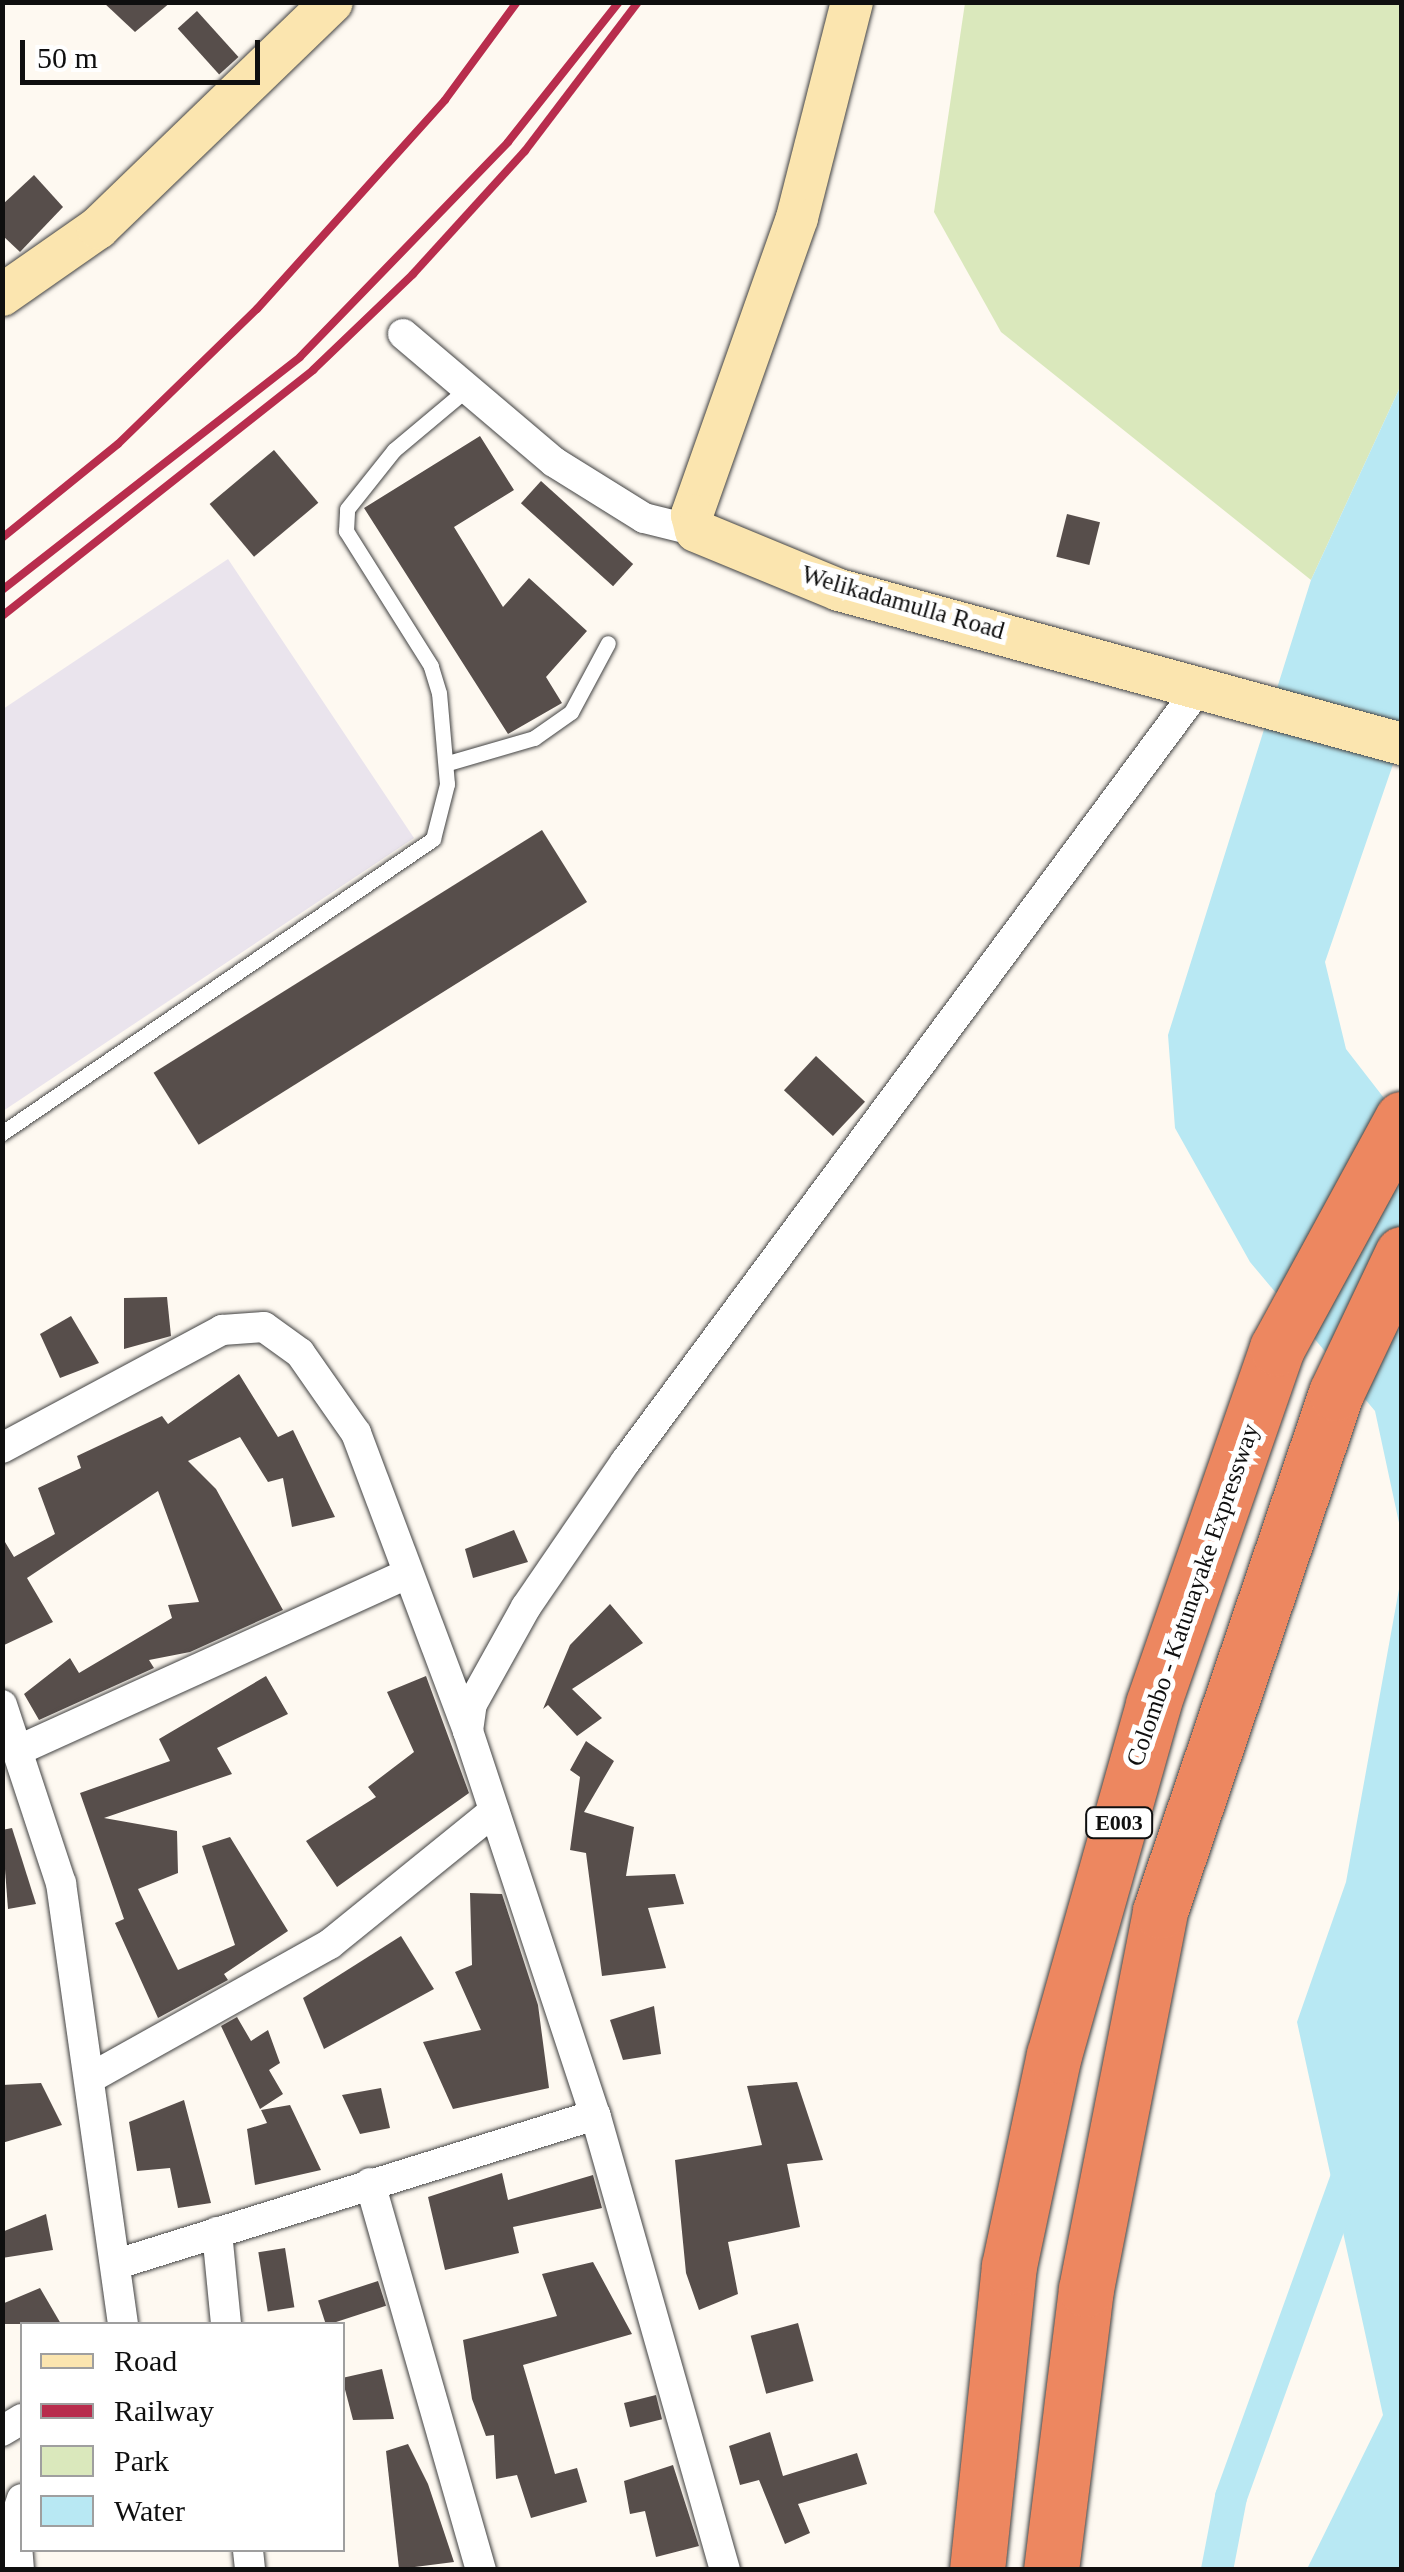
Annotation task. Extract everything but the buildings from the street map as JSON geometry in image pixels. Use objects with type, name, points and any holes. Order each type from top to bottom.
[{"type":"highway","name":"Colombo - Katunayake Expressway","points":[[977,2570],[1009,2266],[1054,2055],[1152,1704],[1277,1348],[1402,1119]]},
{"type":"highway","name":"E003","points":[[1051,2570],[1086,2289],[1160,1911],[1336,1392],[1402,1254]]},
{"type":"street","points":[[2,294],[98,228],[332,2]]},
{"type":"street","points":[[696,532],[692,515],[797,218],[852,2]]},
{"type":"street","name":"Welikadamulla Road","points":[[402,334],[569,471],[644,518],[696,532],[838,590],[1402,744]]},
{"type":"street","points":[[468,1731],[472,1704],[526,1607],[626,1461],[1198,688]]},
{"type":"street","points":[[2,1448],[222,1330],[264,1327],[300,1353],[356,1432],[405,1575],[468,1731],[594,2115],[726,2570]]},
{"type":"street","points":[[123,2322],[92,2077],[61,1883],[9,1728],[405,1575]]},
{"type":"street","points":[[92,2077],[330,1944],[494,1811]]},
{"type":"street","points":[[117,2264],[594,2115]]},
{"type":"street","points":[[370,2183],[481,2570]]},
{"type":"street","points":[[217,2232],[226,2322]]},
{"type":"street","points":[[19,2570],[15,2520],[20,2505]]},
{"type":"lane","points":[[2,1132],[413,859],[433,839],[448,763],[431,666],[358,554],[347,509],[394,450],[468,388]]},
{"type":"lane","points":[[448,763],[534,738],[571,712],[608,643]]},
{"type":"shaded area","points":[[228,559],[414,838],[3,1111],[3,709]]},
{"type":"green space","points":[[965,3],[1401,3],[1401,385],[1311,580],[1001,332],[934,212]]},
{"type":"water","points":[[1401,385],[1401,741],[1325,962],[1346,1049],[1401,1120],[1401,1532],[1375,1411],[1250,1262],[1175,1128],[1168,1035],[1311,580]]},
{"type":"water","points":[[1401,1578],[1401,2569],[1307,2569],[1383,2415],[1297,2022],[1346,1882]]},
{"type":"waterway","points":[[1217,2570],[1231,2497],[1352,2162]]},
{"type":"railway","points":[[2,538],[118,444],[257,309],[445,100],[517,2]]},
{"type":"railway","points":[[2,590],[300,357],[508,142],[619,2]]},
{"type":"railway","points":[[2,616],[313,370],[413,274],[525,151],[638,2]]}]
